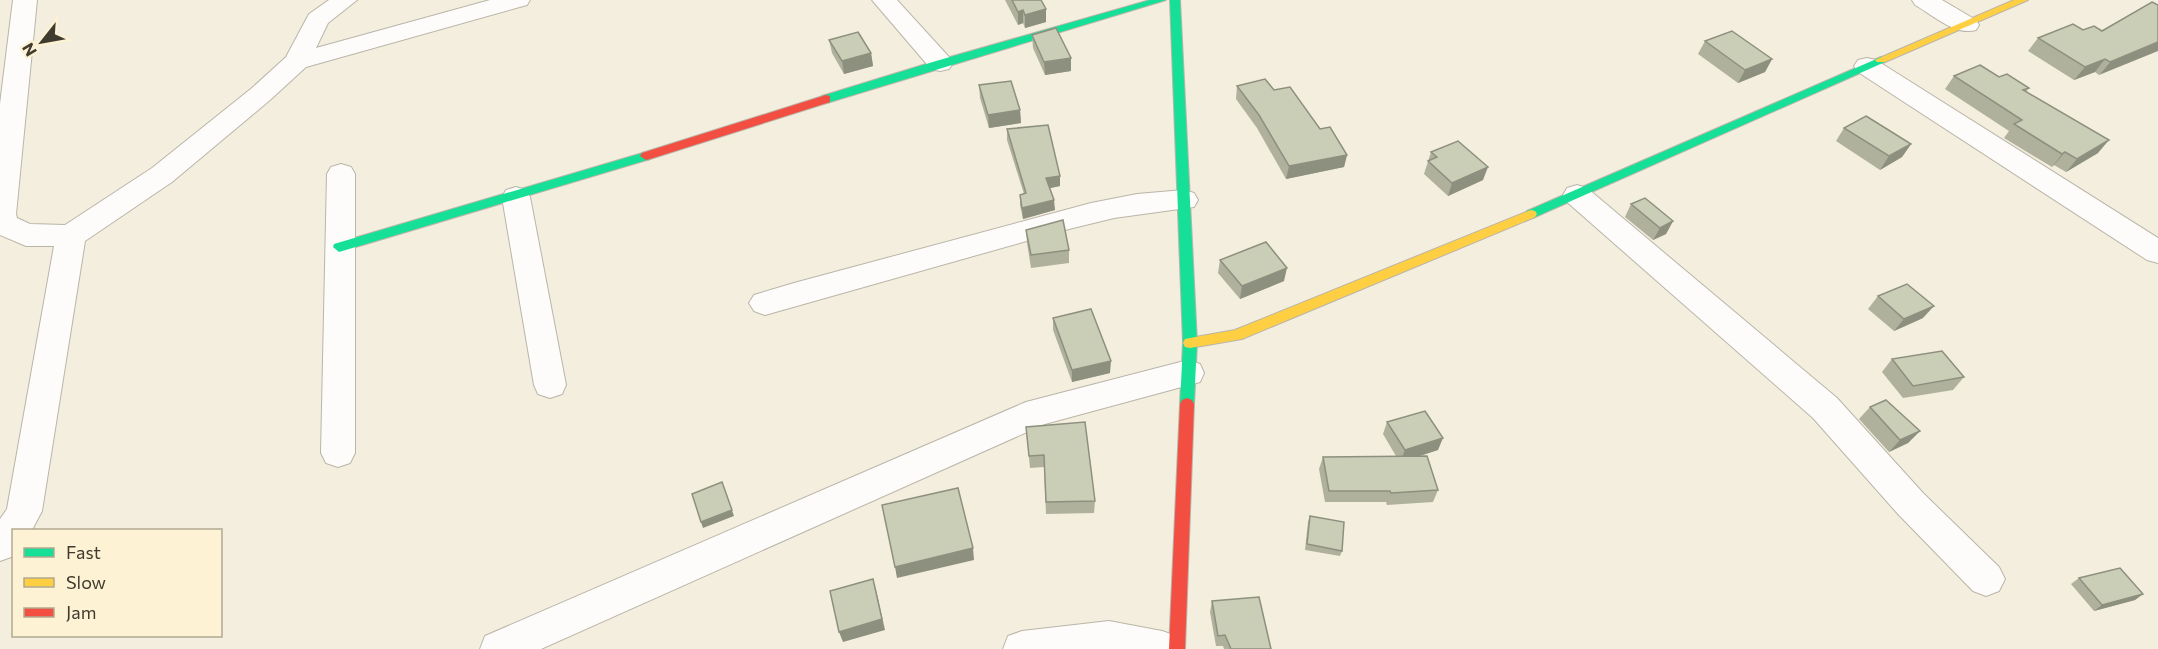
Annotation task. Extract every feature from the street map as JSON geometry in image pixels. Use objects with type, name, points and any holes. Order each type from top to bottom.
[{"type":"street","points":[[24,0],[1,214],[6,225],[26,235],[71,236],[162,175],[297,61],[518,0]]},
{"type":"street","points":[[297,61],[310,9],[345,0]]},
{"type":"street","points":[[884,0],[940,63]]},
{"type":"street","points":[[339,247],[516,197],[940,63],[1161,0]]},
{"type":"street","points":[[1175,0],[1159,201],[1189,358],[1177,649]]},
{"type":"street","points":[[1924,0],[1967,25]]},
{"type":"street","points":[[499,649],[1038,412],[1189,358],[1237,335],[1577,195],[1867,66],[2023,0]]},
{"type":"street","points":[[1867,66],[2158,252]]},
{"type":"street","points":[[338,453],[341,174]]},
{"type":"street","points":[[1577,195],[1812,396],[1846,428],[1868,456],[1932,526],[1986,579]]},
{"type":"street","points":[[516,197],[550,385]]},
{"type":"street","points":[[765,303],[867,272],[1089,212],[1159,201]]},
{"type":"street","points":[[14,529],[24,511],[71,236]]},
{"type":"street","points":[[0,545],[12,531]]},
{"type":"street","points":[[1022,649],[1109,639],[1162,649]]},
{"type":"building","points":[[1012,0],[1041,0],[1046,9],[1025,15],[1023,10],[1018,12]]},
{"type":"building","points":[[2152,2],[2158,5],[2158,42],[2110,62],[2105,59],[2085,67],[2038,38],[2073,24],[2083,30],[2094,26],[2102,31]]},
{"type":"building","points":[[1056,28],[1071,58],[1044,62],[1032,35]]},
{"type":"building","points":[[1732,31],[1772,59],[1745,70],[1705,41]]},
{"type":"building","points":[[858,32],[871,53],[842,61],[829,40]]},
{"type":"building","points":[[1980,65],[1999,77],[2007,74],[2029,88],[2023,90],[2109,140],[2077,159],[2065,152],[2062,154],[2014,124],[2022,120],[1954,76]]},
{"type":"building","points":[[1265,79],[1274,90],[1290,87],[1320,129],[1330,127],[1347,155],[1289,166],[1259,115],[1237,86]]},
{"type":"building","points":[[1011,81],[1020,110],[988,115],[979,85]]},
{"type":"building","points":[[1866,116],[1911,144],[1889,156],[1844,128]]},
{"type":"building","points":[[1048,125],[1060,176],[1046,178],[1054,200],[1022,208],[1020,195],[1026,193],[1007,129]]},
{"type":"building","points":[[1458,141],[1488,167],[1452,183],[1428,161],[1437,157],[1431,152]]},
{"type":"building","points":[[1645,198],[1673,221],[1660,228],[1631,204]]},
{"type":"building","points":[[1063,220],[1069,250],[1031,255],[1026,230]]},
{"type":"building","points":[[1266,242],[1287,268],[1242,286],[1220,260]]},
{"type":"building","points":[[1907,284],[1934,306],[1904,319],[1878,296]]},
{"type":"building","points":[[1091,309],[1111,361],[1072,370],[1053,318]]},
{"type":"building","points":[[1942,351],[1964,377],[1913,386],[1892,359]]},
{"type":"building","points":[[1886,400],[1920,431],[1900,440],[1870,407]]},
{"type":"building","points":[[1425,411],[1443,438],[1405,450],[1387,422]]},
{"type":"building","points":[[1085,422],[1095,501],[1046,502],[1044,455],[1029,456],[1026,427]]},
{"type":"building","points":[[1427,456],[1438,490],[1391,493],[1390,491],[1329,491],[1323,457]]},
{"type":"building","points":[[722,482],[732,510],[701,522],[692,494]]},
{"type":"building","points":[[958,488],[973,548],[895,567],[882,505]]},
{"type":"building","points":[[1310,516],[1344,522],[1342,551],[1307,544]]},
{"type":"building","points":[[2120,568],[2143,594],[2102,605],[2079,578]]},
{"type":"building","points":[[873,579],[882,619],[839,632],[830,591]]},
{"type":"building","points":[[1259,597],[1271,649],[1231,649],[1225,635],[1218,636],[1212,601]]},
{"type":"traffic: fast","points":[[826,99],[940,63],[1161,0]]},
{"type":"traffic: fast","points":[[1175,0],[1190,343],[1187,404]]},
{"type":"traffic: fast","points":[[1531,214],[1881,60]]},
{"type":"traffic: fast","points":[[339,247],[646,156]]},
{"type":"traffic: slow","points":[[1881,60],[2023,0]]},
{"type":"traffic: slow","points":[[1190,343],[1237,335],[1531,214]]},
{"type":"traffic: jam","points":[[646,156],[826,99]]},
{"type":"traffic: jam","points":[[1177,649],[1187,404]]}]
